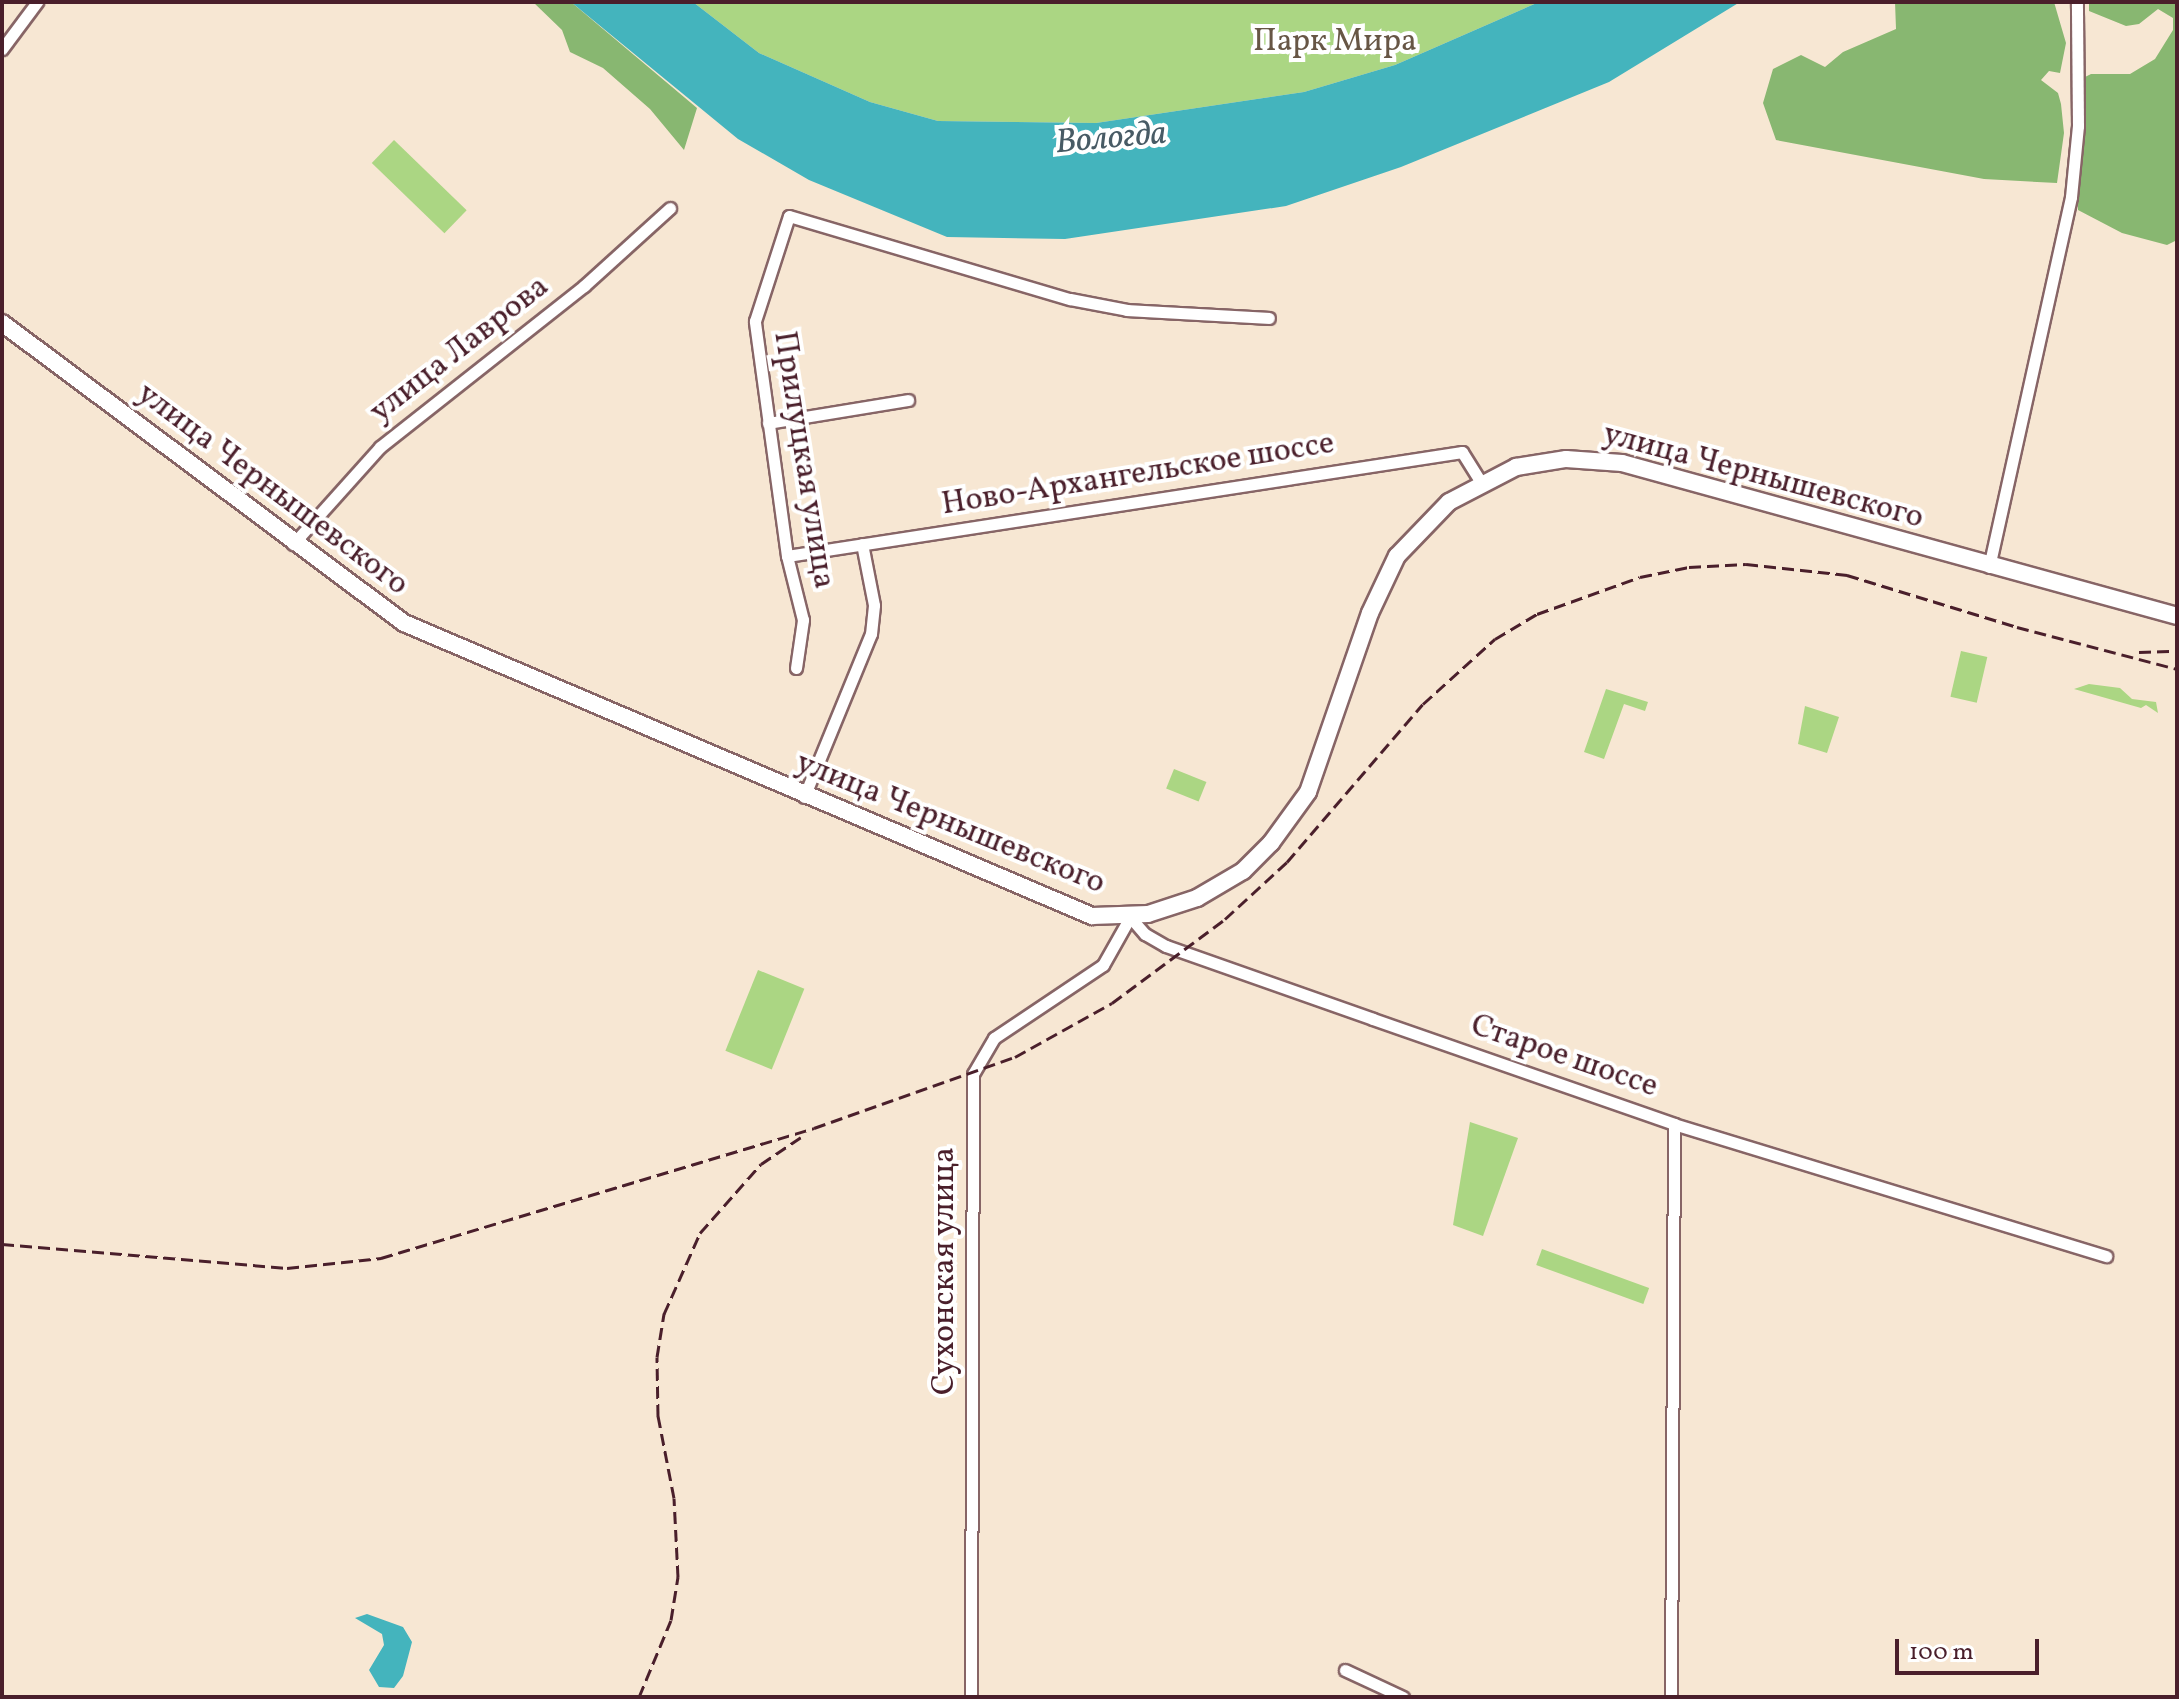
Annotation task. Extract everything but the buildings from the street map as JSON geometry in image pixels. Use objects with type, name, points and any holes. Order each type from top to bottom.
[{"type":"main road","name":"улица Чернышевского","points":[[2,323],[293,544],[404,623],[1069,909],[1130,917],[1168,910],[1222,885],[1259,856],[1288,823],[1322,759],[1370,613],[1397,556],[1449,502],[1481,482],[1542,461],[1622,463],[1989,567],[2177,616]]},
{"type":"street","points":[[2,49],[37,2]]},
{"type":"street","points":[[1989,567],[2071,197],[2078,126],[2077,2]]},
{"type":"street","name":"улица Лаврова","points":[[293,544],[380,447],[584,286],[670,208]]},
{"type":"street","name":"Прилуцкая улица","points":[[796,668],[803,620],[787,556],[755,321],[789,216],[1070,299],[1127,310],[1269,318]]},
{"type":"street","points":[[768,423],[908,400]]},
{"type":"street","name":"Ново-Архангельское шоссе","points":[[787,556],[1462,452],[1481,482]]},
{"type":"street","points":[[804,797],[871,634],[874,605],[862,544]]},
{"type":"street","name":"Старое шоссе","points":[[1130,917],[1145,934],[1166,946],[1674,1124],[1671,1697]]},
{"type":"street","name":"Сухонская улица","points":[[971,1697],[973,1074],[994,1038],[1103,965],[1130,917]]},
{"type":"street","points":[[1674,1124],[2106,1256]]},
{"type":"street","points":[[1345,1670],[1403,1697]]},
{"type":"green space","points":[[533,2],[571,2],[697,108],[684,150],[650,109],[603,68],[570,52],[562,30]]},
{"type":"green space","name":"Парк Мира","points":[[693,2],[1539,2],[1395,65],[1304,92],[1096,123],[938,121],[870,102],[759,53]]},
{"type":"green space","points":[[1895,2],[2054,2],[2066,43],[2060,73],[2049,71],[2041,80],[2058,93],[2061,104],[2064,133],[2057,183],[1984,179],[1776,140],[1763,103],[1773,69],[1801,55],[1825,67],[1843,52],[1896,29]]},
{"type":"green space","points":[[2089,2],[2177,2],[2177,240],[2167,245],[2122,233],[2078,210],[2079,80],[2091,74],[2130,74],[2155,59],[2173,30],[2173,18],[2158,9],[2139,24],[2126,26],[2089,11]]},
{"type":"green space","points":[[394,140],[467,210],[444,233],[372,163]]},
{"type":"green space","points":[[1961,651],[1987,657],[1977,703],[1950,697]]},
{"type":"green space","points":[[2089,684],[2120,688],[2132,699],[2156,702],[2158,713],[2146,705],[2141,708],[2074,689]]},
{"type":"green space","points":[[1606,689],[1648,702],[1645,711],[1624,704],[1604,759],[1584,752]]},
{"type":"green space","points":[[1805,706],[1839,717],[1827,753],[1798,744]]},
{"type":"green space","points":[[1174,769],[1206,782],[1199,802],[1166,788]]},
{"type":"green space","points":[[758,970],[804,989],[772,1069],[725,1051]]},
{"type":"green space","points":[[1470,1122],[1518,1138],[1483,1236],[1453,1225]]},
{"type":"green space","points":[[1542,1249],[1649,1288],[1643,1304],[1536,1265]]},
{"type":"water","name":"Вологда","points":[[571,2],[693,2],[759,53],[870,102],[938,121],[1096,123],[1304,92],[1395,65],[1539,2],[1740,2],[1609,82],[1401,167],[1286,206],[1065,239],[947,237],[809,180],[738,139]]},
{"type":"water","points":[[367,1614],[403,1627],[412,1642],[403,1676],[394,1688],[379,1687],[369,1670],[384,1645],[382,1634],[355,1618]]},
{"type":"railway","points":[[2,1244],[287,1268],[381,1258],[814,1128],[1015,1057],[1112,1003],[1225,919],[1287,862],[1423,704],[1495,639],[1537,614],[1640,577],[1689,567],[1746,564],[1847,575],[2017,627],[2177,669]]},
{"type":"railway","points":[[2139,652],[2177,651]]},
{"type":"railway","points":[[639,1697],[671,1620],[678,1577],[674,1498],[658,1416],[657,1357],[664,1314],[700,1233],[761,1164],[801,1137]]}]
